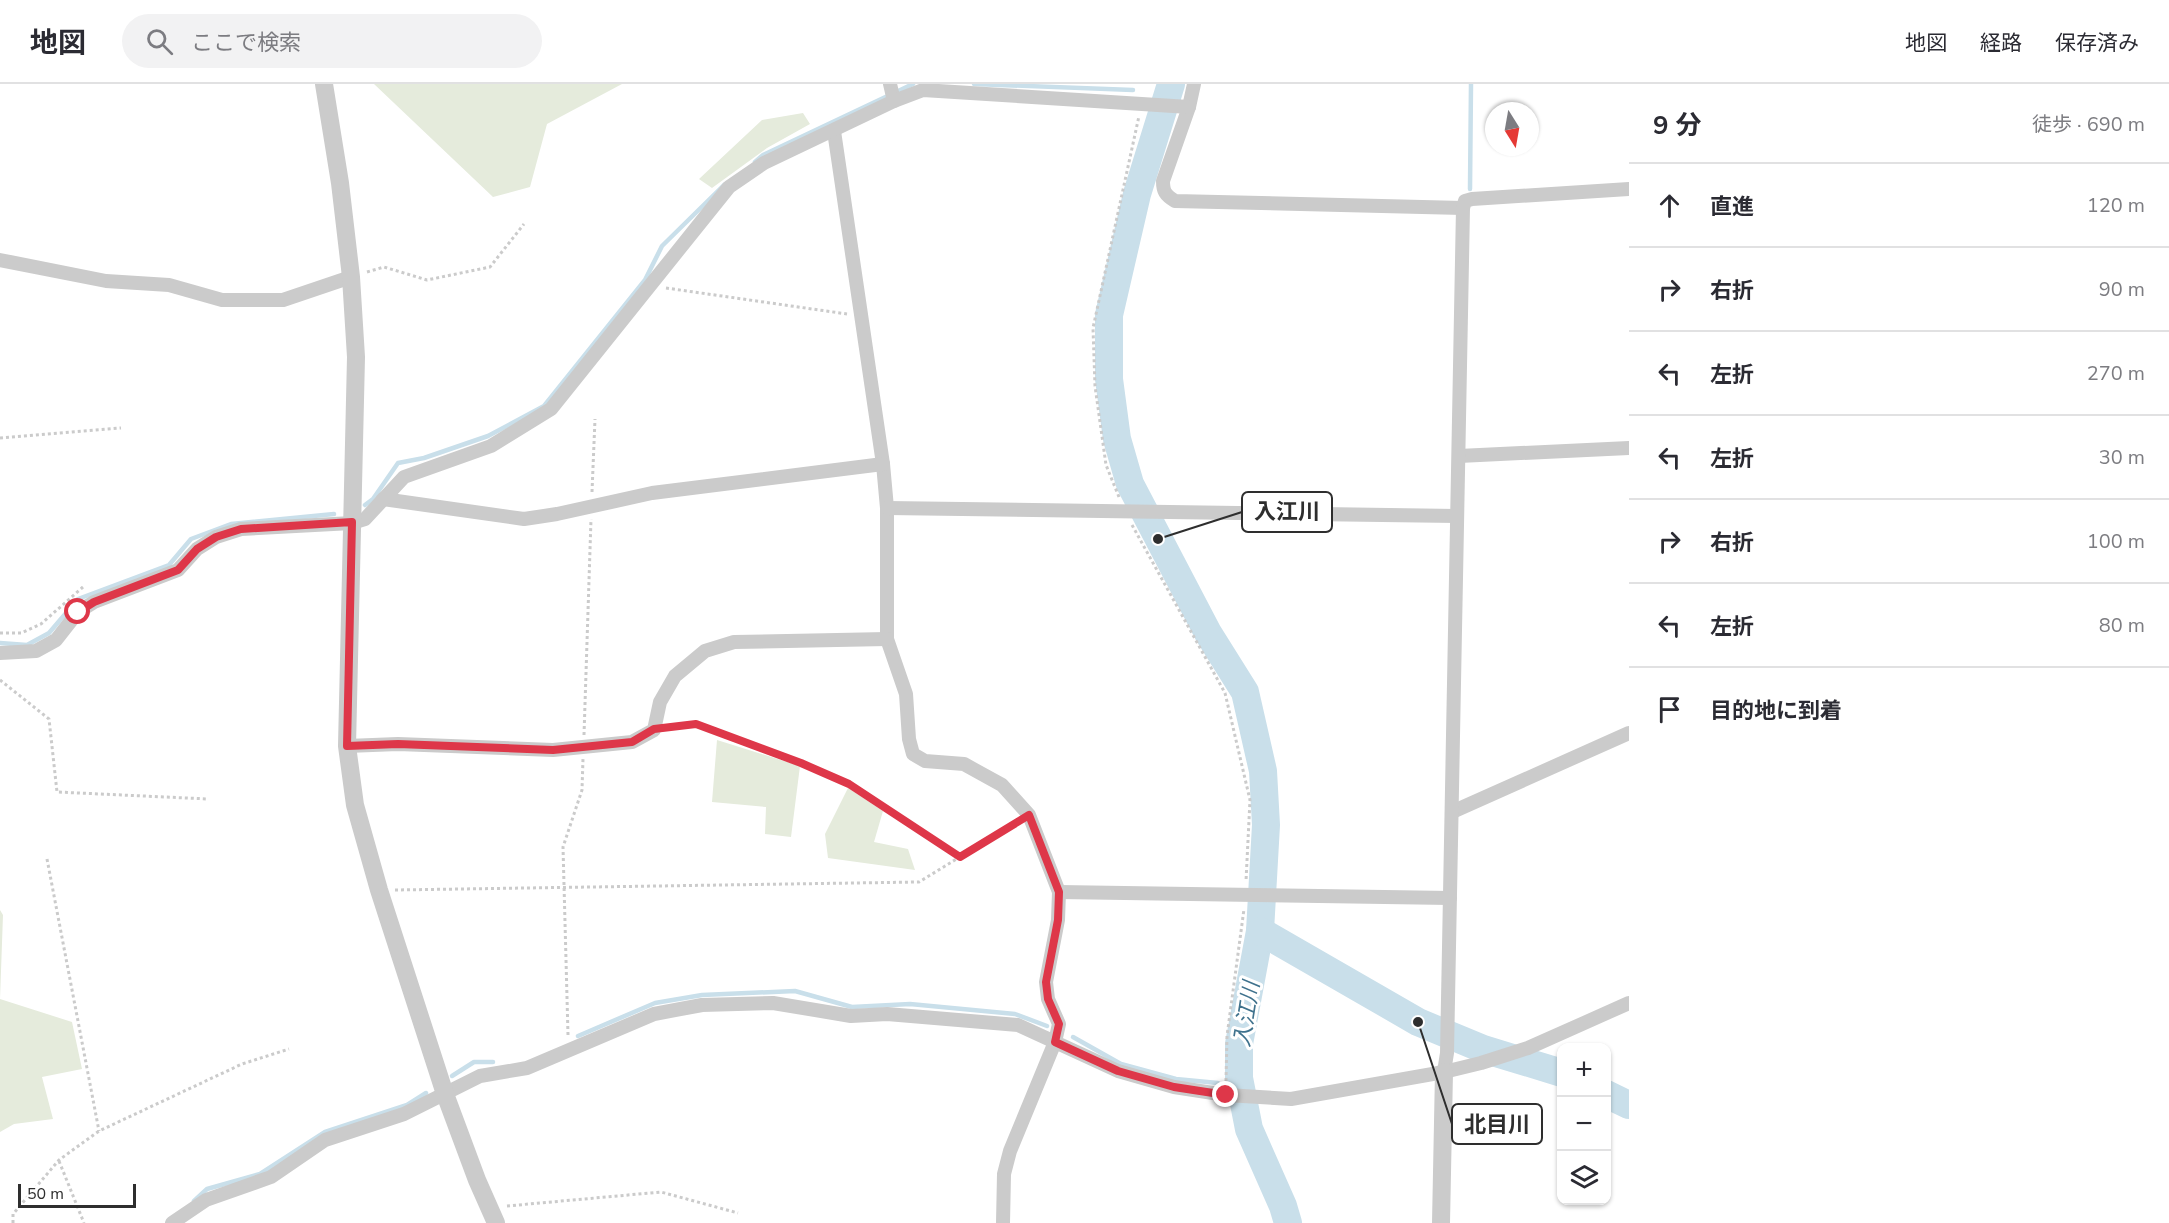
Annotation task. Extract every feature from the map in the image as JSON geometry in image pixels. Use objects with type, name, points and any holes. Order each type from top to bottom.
[{"type":"street","points":[[324,84],[340,183],[351,277],[356,357],[347,746],[355,805],[379,890],[445,1094],[477,1180],[493,1215]]},
{"type":"street","points":[[890,84],[894,101]]},
{"type":"street","points":[[1194,84],[1184,106],[1163,181],[1163,189],[1167,196],[1175,201],[1463,207]]},
{"type":"street","points":[[0,653],[36,651],[56,640],[78,612],[94,602],[178,570],[197,549],[216,537],[241,529],[352,522],[366,519],[404,477],[491,446],[551,409],[729,187],[764,163],[894,101],[923,90],[1184,106]]},
{"type":"street","points":[[834,131],[883,464],[887,508],[887,639],[906,694],[909,740],[913,754],[926,761],[964,764],[1002,785],[1029,815],[1059,892],[1058,920],[1046,982],[1048,999],[1059,1024],[1055,1042],[1010,1151],[1004,1174],[1003,1223]]},
{"type":"street","points":[[1441,1223],[1444,1072],[1448,1017],[1463,207],[1465,201],[1472,199],[1629,189]]},
{"type":"street","points":[[0,260],[106,280],[170,285],[222,300],[283,300],[351,277]]},
{"type":"street","points":[[1459,456],[1629,448]]},
{"type":"street","points":[[383,499],[524,519],[652,493],[883,464]]},
{"type":"street","points":[[887,508],[1457,516]]},
{"type":"street","points":[[347,746],[398,744],[553,750],[632,742],[654,729],[660,702],[675,676],[705,651],[734,642],[887,639]]},
{"type":"street","points":[[1452,812],[1629,733]]},
{"type":"street","points":[[1059,892],[1450,898]]},
{"type":"street","points":[[172,1223],[206,1200],[271,1177],[325,1140],[404,1114],[480,1076],[527,1068],[654,1014],[702,1005],[773,1004],[852,1016],[887,1014],[1018,1025],[1118,1071],[1174,1087],[1226,1095],[1291,1099],[1444,1072],[1481,1063],[1528,1048],[1629,1003]]},
{"type":"path","points":[[1142,104],[1093,328],[1095,386],[1106,465],[1125,511],[1225,693],[1250,800],[1245,895],[1227,1036],[1226,1095]]},
{"type":"path","points":[[351,277],[384,267],[427,280],[490,267],[524,224]]},
{"type":"path","points":[[649,285],[861,315]]},
{"type":"path","points":[[0,438],[121,428]]},
{"type":"path","points":[[0,633],[21,633],[41,624],[83,587]]},
{"type":"path","points":[[0,680],[49,719],[57,792],[208,799]]},
{"type":"path","points":[[654,729],[696,724],[801,763],[849,784],[960,857]]},
{"type":"path","points":[[379,890],[919,882],[1029,815]]},
{"type":"path","points":[[47,859],[99,1131]]},
{"type":"path","points":[[13,1223],[13,1214],[59,1160],[99,1131],[243,1064],[289,1049]]},
{"type":"path","points":[[59,1160],[84,1223]]},
{"type":"path","points":[[493,1215],[662,1191],[738,1213]]},
{"type":"green space","points":[[374,84],[622,84],[547,124],[530,187],[493,197]]},
{"type":"green space","points":[[803,113],[810,124],[767,148],[712,188],[699,179],[762,120]]},
{"type":"green space","points":[[717,740],[800,766],[791,837],[765,834],[766,807],[712,802]]},
{"type":"green space","points":[[848,788],[883,811],[874,842],[908,849],[915,870],[828,858],[825,834]]},
{"type":"green space","points":[[0,910],[3,915],[0,999]]},
{"type":"green space","points":[[0,999],[72,1022],[82,1069],[42,1077],[53,1119],[14,1124],[0,1132]]},
{"type":"waterway","points":[[755,162],[763,155],[913,84]]},
{"type":"waterway","points":[[974,84],[1133,90]]},
{"type":"waterway","name":"入江川","points":[[1171,84],[1137,194],[1109,315],[1109,379],[1117,439],[1130,484],[1208,633],[1245,692],[1263,771],[1266,825],[1260,931],[1239,1044],[1239,1078],[1249,1129],[1283,1206],[1288,1223]]},
{"type":"waterway","points":[[1470,189],[1471,84]]},
{"type":"waterway","points":[[365,505],[373,499],[398,463],[424,458],[488,436],[544,406],[645,280],[662,246],[724,185]]},
{"type":"waterway","points":[[0,643],[27,645],[49,633],[78,599],[169,565],[191,539],[231,524],[334,514]]},
{"type":"waterway","points":[[1260,931],[1418,1022],[1483,1049],[1557,1071]]},
{"type":"waterway","points":[[578,1036],[655,1003],[702,995],[795,991],[852,1007],[910,1004],[1015,1014],[1047,1026]]},
{"type":"waterway","points":[[1073,1037],[1121,1064],[1176,1079],[1218,1083]]},
{"type":"waterway","points":[[452,1076],[474,1062],[493,1062]]},
{"type":"waterway","points":[[194,1201],[207,1189],[260,1174],[325,1132],[407,1105],[426,1093]]},
{"type":"waterway","points":[[1611,1096],[1629,1105]]},
{"type":"place","name":"入江川","points":[[1158,539]]},
{"type":"place","name":"北目川","points":[[1418,1022]]},
{"type":"route","points":[[78,612],[94,602],[178,570],[197,549],[216,537],[241,529],[352,522],[347,746],[398,744],[553,750],[632,742],[654,729],[696,724],[801,763],[849,784],[960,857],[1029,815],[1059,892],[1058,920],[1046,982],[1048,999],[1058,1017],[1059,1024],[1055,1042],[1118,1071],[1174,1087],[1226,1095]]}]
